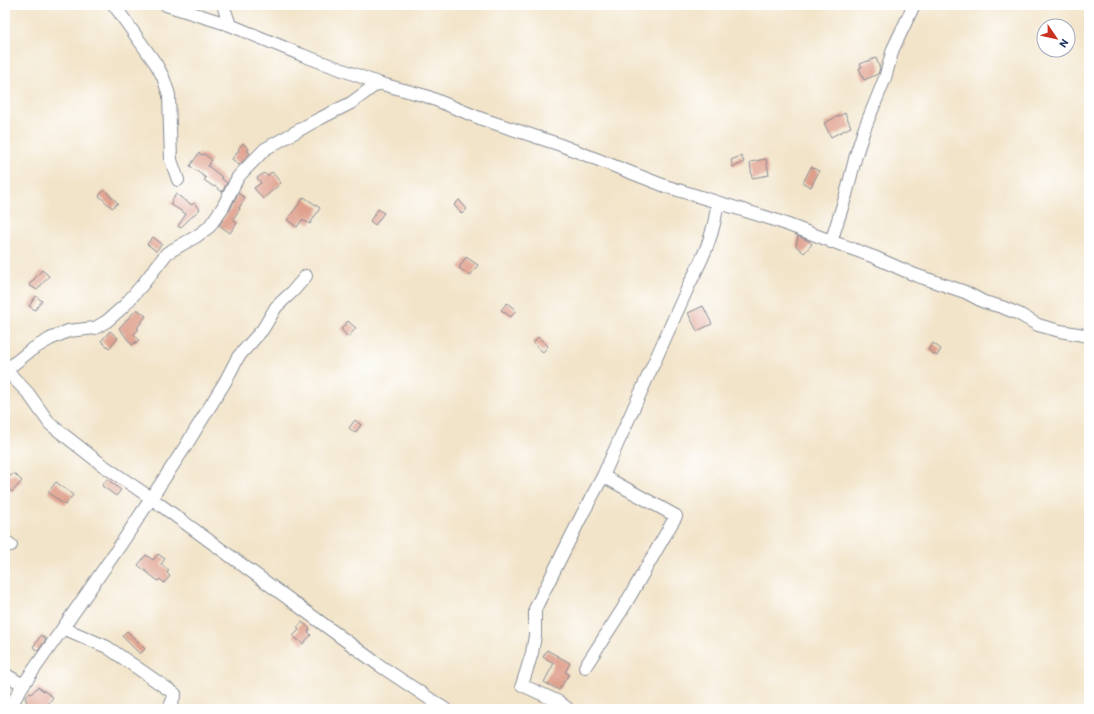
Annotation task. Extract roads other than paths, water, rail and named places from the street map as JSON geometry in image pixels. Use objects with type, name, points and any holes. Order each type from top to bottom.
[{"type":"street","points":[[114,5],[156,64],[163,77],[169,95],[171,160],[178,180]]},
{"type":"street","points":[[166,5],[230,25],[302,55],[378,83],[426,96],[482,119],[558,144],[665,186],[775,220],[874,257],[915,275],[964,292],[984,302],[1002,307],[1019,314],[1038,325],[1060,331],[1089,336]]},
{"type":"street","points":[[223,5],[230,25]]},
{"type":"street","points":[[831,242],[864,130],[885,78],[893,49],[914,5]]},
{"type":"street","points":[[378,83],[338,110],[317,120],[265,150],[238,177],[223,207],[209,227],[197,236],[167,253],[124,306],[107,321],[95,328],[68,331],[50,339],[31,350],[5,370],[28,394],[50,424],[101,464],[151,498],[380,665],[445,709]]},
{"type":"street","points":[[568,709],[559,702],[522,685],[532,654],[535,636],[535,609],[582,514],[603,476],[689,285],[701,262],[717,214],[717,202]]},
{"type":"street","points":[[9,709],[23,685],[121,544],[185,447],[217,396],[238,358],[263,329],[276,307],[306,276]]},
{"type":"street","points":[[585,667],[622,610],[676,516],[603,476]]},
{"type":"street","points":[[63,628],[107,647],[175,694],[169,709]]},
{"type":"street","points":[[5,674],[23,685]]}]
